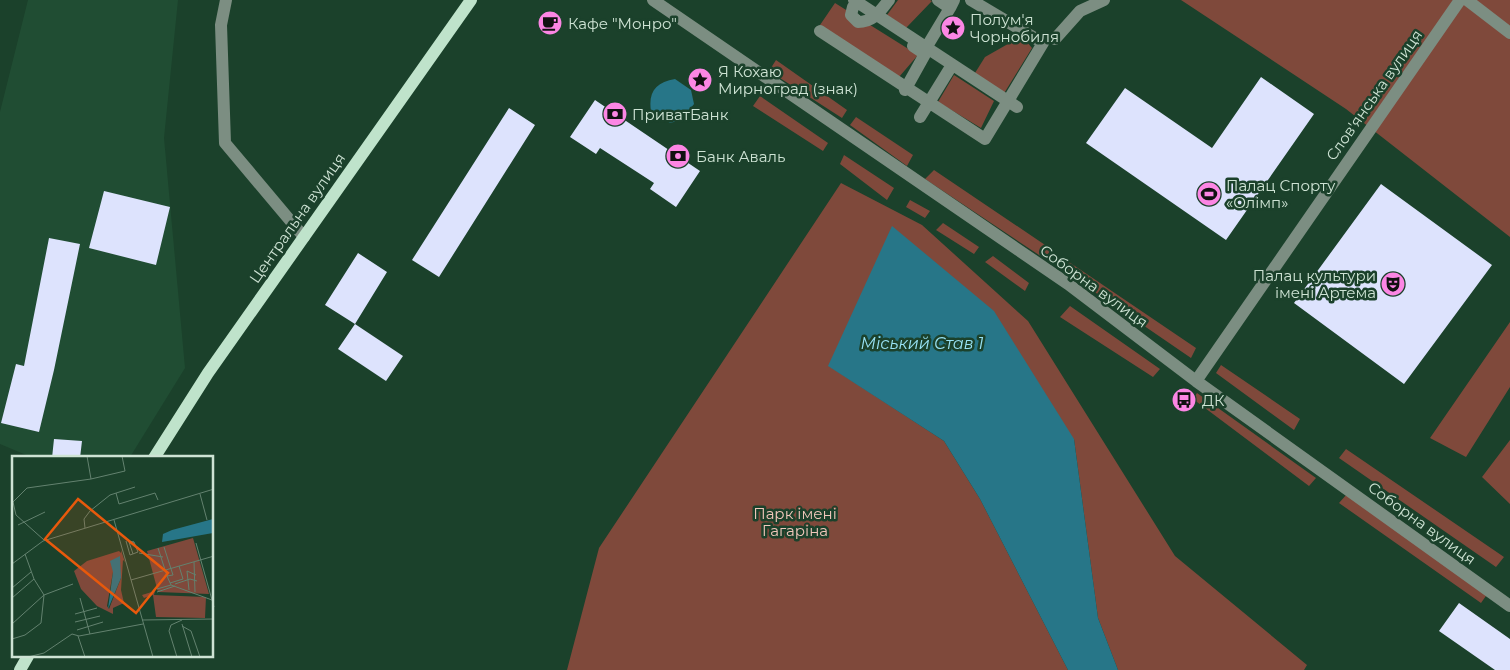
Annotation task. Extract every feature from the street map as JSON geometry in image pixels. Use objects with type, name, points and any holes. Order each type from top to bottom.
[{"type":"main road","name":"Центральна вулиця","points":[[155,456],[208,373],[470,0]]},
{"type":"main road","points":[[20,669],[27,658]]},
{"type":"street","points":[[226,0],[221,26],[225,143],[304,237]]},
{"type":"street","name":"Соборна вулиця","points":[[653,0],[1068,284],[1196,381],[1510,606]]},
{"type":"street","points":[[854,0],[1017,107]]},
{"type":"street","points":[[858,0],[853,6],[851,15],[858,22],[867,22],[877,15],[889,0]]},
{"type":"street","points":[[926,48],[952,4],[938,0]]},
{"type":"street","points":[[820,31],[985,140],[1043,43],[971,0]]},
{"type":"street","points":[[1055,39],[1080,11],[1104,0]]},
{"type":"street","name":"Слов'янська вулиця","points":[[1196,381],[1460,0]]},
{"type":"street","points":[[1467,0],[1510,34]]},
{"type":"street","points":[[898,29],[899,38],[925,54],[905,90]]},
{"type":"street","points":[[920,117],[952,65]]},
{"type":"shaded area","points":[[28,0],[178,0],[164,138],[185,368],[131,456],[29,456],[0,444],[0,112]]},
{"type":"green space","points":[[898,0],[932,1],[906,28],[887,15]]},
{"type":"green space","points":[[1181,0],[1510,0],[1510,237],[1346,109]]},
{"type":"green space","points":[[835,3],[918,55],[899,77],[820,25]]},
{"type":"green space","points":[[1022,36],[1032,48],[1003,95],[975,73],[985,57]]},
{"type":"green space","points":[[776,60],[847,110],[842,118],[769,71]]},
{"type":"green space","points":[[954,75],[994,101],[981,128],[938,102]]},
{"type":"green space","points":[[760,96],[828,143],[823,151],[753,106]]},
{"type":"green space","points":[[856,117],[913,155],[907,166],[850,125]]},
{"type":"green space","points":[[844,155],[894,188],[887,200],[840,164]]},
{"type":"green space","points":[[934,170],[1051,249],[1045,259],[925,179]]},
{"type":"green space","name":"Парк імені Гагаріна","points":[[841,183],[922,225],[1028,321],[1175,556],[1307,665],[1304,670],[1118,670],[1098,618],[1074,439],[829,366],[944,441],[980,499],[1068,670],[567,670],[599,548]]},
{"type":"green space","points":[[910,200],[930,211],[925,218],[906,207]]},
{"type":"green space","points":[[943,223],[979,247],[974,254],[936,230]]},
{"type":"green space","points":[[993,256],[1029,283],[1025,291],[985,262]]},
{"type":"green space","points":[[1069,262],[1196,348],[1191,358],[1064,271]]},
{"type":"green space","points":[[1070,306],[1160,369],[1153,377],[1060,317]]},
{"type":"green space","points":[[1510,322],[1510,387],[1466,457],[1430,438]]},
{"type":"green space","points":[[1221,365],[1300,419],[1294,430],[1216,373]]},
{"type":"green space","points":[[1197,393],[1316,478],[1309,486],[1193,399]]},
{"type":"green space","points":[[1510,440],[1510,504],[1482,477]]},
{"type":"green space","points":[[1346,449],[1504,557],[1496,567],[1339,458]]},
{"type":"green space","points":[[1347,494],[1488,593],[1481,603],[1339,503]]},
{"type":"water","points":[[675,79],[691,90],[694,104],[681,120],[670,123],[651,111],[650,104],[652,93],[658,85]]},
{"type":"water","name":"Міський Став 1","points":[[892,226],[994,311],[1074,439],[1098,618],[1118,670],[1068,670],[980,499],[944,441],[828,366]]},
{"type":"building","name":"Палац Спорту «Олімп»","points":[[1261,77],[1314,114],[1226,240],[1086,143],[1125,88],[1212,148]]},
{"type":"building","points":[[595,100],[700,171],[676,207],[650,189],[654,183],[600,148],[596,154],[570,137]]},
{"type":"building","points":[[509,108],[535,125],[439,277],[412,260]]},
{"type":"building","name":"Палац культури імені Артема","points":[[1381,184],[1492,265],[1404,384],[1294,303]]},
{"type":"building","points":[[104,191],[170,207],[156,265],[89,248]]},
{"type":"building","points":[[49,238],[80,244],[39,432],[1,423],[16,364],[24,366]]},
{"type":"building","points":[[358,253],[387,272],[355,324],[325,305]]},
{"type":"building","points":[[355,324],[403,356],[386,381],[338,349]]},
{"type":"building","points":[[54,439],[82,441],[80,456],[52,456]]},
{"type":"building","points":[[1459,603],[1510,639],[1510,670],[1495,670],[1439,631]]},
{"type":"place","name":"Кафе \"Монро\"","points":[[550,23]]},
{"type":"place","name":"Полум'я Чорнобиля","points":[[953,28]]},
{"type":"place","name":"Я Кохаю Мирноград (знак)","points":[[700,80]]},
{"type":"place","name":"ПриватБанк","points":[[615,114]]},
{"type":"place","name":"Банк Аваль","points":[[678,156]]},
{"type":"place","name":"Палац Спорту «Олімп»","points":[[1209,194]]},
{"type":"place","name":"Палац культури імені Артема","points":[[1393,284]]},
{"type":"place","name":"ДК","points":[[1184,400]]}]
